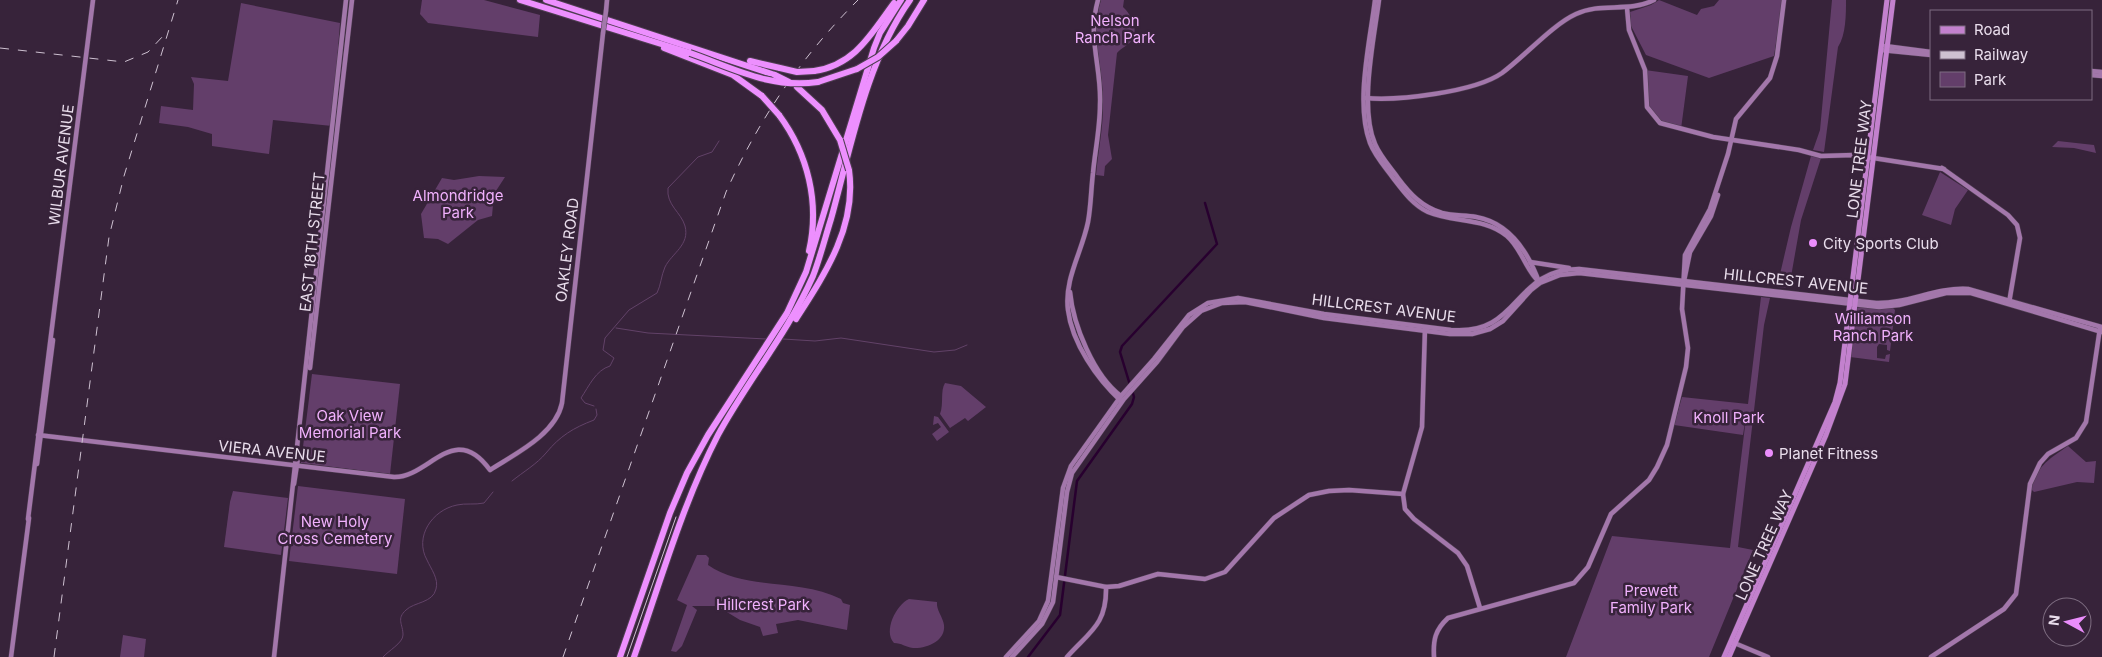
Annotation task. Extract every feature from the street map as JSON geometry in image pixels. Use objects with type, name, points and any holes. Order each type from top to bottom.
[{"type":"highway","points":[[520,0],[690,53],[760,80],[786,84],[818,82],[857,70],[878,57],[896,41],[924,0]]},
{"type":"highway","points":[[546,0],[695,47],[775,75],[796,87],[822,110],[840,140],[849,170],[850,209],[841,239],[798,316],[782,339],[774,345]]},
{"type":"highway","points":[[695,47],[796,72],[814,71],[838,65],[858,51],[896,0]]},
{"type":"highway","points":[[620,657],[670,513],[687,473],[708,435],[787,313],[806,272],[874,48],[880,33],[901,0]]},
{"type":"highway","points":[[634,657],[699,475],[730,415],[792,319],[814,274],[874,72],[891,30],[910,0]]},
{"type":"highway","points":[[611,28],[728,73],[744,81],[762,96],[779,115],[792,136],[803,159],[810,183],[813,208],[809,252],[787,313]]},
{"type":"main road","name":"LONE TREE WAY","points":[[1724,657],[1733,642],[1835,402],[1840,383],[1870,156],[1887,0]]},
{"type":"main road","name":"LONE TREE WAY","points":[[1883,48],[1892,0]]},
{"type":"main road","name":"LONE TREE WAY","points":[[1729,657],[1733,642]]},
{"type":"street","name":"WILBUR AVENUE","points":[[11,657],[93,0]]},
{"type":"street","name":"EAST 18TH STREET","points":[[274,657],[346,0]]},
{"type":"street","name":"EAST 18TH STREET","points":[[296,467],[352,0]]},
{"type":"street","name":"OAKLEY ROAD","points":[[490,470],[525,449],[556,419],[560,411],[607,0]]},
{"type":"street","points":[[1098,0],[1092,34],[1100,105],[1088,222],[1069,285],[1073,316],[1078,333],[1104,378],[1121,399]]},
{"type":"street","points":[[1375,0],[1365,121],[1370,143],[1381,162],[1410,199],[1424,210],[1442,217],[1484,223],[1500,231],[1520,250],[1539,281]]},
{"type":"street","points":[[1379,0],[1366,98],[1368,120],[1374,142],[1412,197],[1434,211],[1486,219],[1502,228],[1517,240],[1539,281]]},
{"type":"street","points":[[1366,98],[1404,97],[1482,84],[1502,73],[1576,14],[1594,9],[1627,8],[1654,0]]},
{"type":"street","points":[[1434,657],[1434,638],[1448,618],[1574,583],[1588,567],[1611,514],[1649,480],[1657,468],[1667,445],[1686,367],[1688,348],[1682,309],[1684,283],[1690,252],[1714,210],[1736,126],[1742,114],[1766,90],[1777,69],[1786,0]]},
{"type":"street","points":[[1627,8],[1630,30],[1645,70],[1647,107],[1653,116],[1668,125],[1732,141],[1799,150],[1821,156],[1870,156],[1925,164],[1944,169],[2013,220],[2020,238],[2017,273],[2010,302]]},
{"type":"street","points":[[1883,48],[1930,54]]},
{"type":"street","points":[[1530,262],[1572,269]]},
{"type":"street","name":"HILLCREST AVENUE","points":[[1121,399],[1127,395],[1189,315],[1208,303],[1222,299],[1245,298],[1324,314],[1461,331],[1488,325],[1505,315],[1523,293],[1539,281],[1559,271],[1572,269],[1887,307],[1937,294],[1961,292],[2010,302],[2100,329]]},
{"type":"street","name":"HILLCREST AVENUE","points":[[1539,281],[1560,274],[1579,273],[1684,283]]},
{"type":"street","points":[[1425,328],[1422,426],[1403,494],[1405,509],[1414,519],[1445,542],[1462,559],[1470,573],[1480,608]]},
{"type":"street","points":[[1930,657],[2004,609],[2016,591],[2030,484],[2040,463],[2048,454],[2076,438],[2082,430],[2089,405],[2094,356],[2100,329]]},
{"type":"street","name":"HILLCREST AVENUE","points":[[1012,657],[1028,641],[1048,614],[1054,598],[1060,577],[1070,480],[1081,458],[1127,388],[1133,386]]},
{"type":"street","name":"VIERA AVENUE","points":[[39,435],[296,467],[401,477],[416,472],[442,453],[458,451],[475,455],[490,470]]},
{"type":"street","points":[[1060,577],[1106,587],[1119,586],[1162,574],[1194,580],[1216,576],[1232,566],[1283,510],[1309,495],[1328,490],[1403,494]]},
{"type":"street","name":"HILLCREST AVENUE","points":[[1006,657],[1031,632],[1043,614],[1060,577]]},
{"type":"street","points":[[1067,657],[1093,632],[1101,620],[1105,606],[1106,587]]},
{"type":"street","points":[[1926,657],[1995,612],[2016,591]]},
{"type":"street","points":[[1733,642],[1768,657]]},
{"type":"green space","points":[[422,0],[484,0],[540,15],[538,37],[428,23],[420,14]]},
{"type":"green space","name":"Nelson Ranch Park","points":[[1101,0],[1124,0],[1123,7],[1131,18],[1135,32],[1131,42],[1117,53],[1108,135],[1112,159],[1105,166],[1104,176],[1096,175],[1103,115],[1103,93],[1097,40],[1098,13]]},
{"type":"green space","points":[[1659,0],[1697,15],[1701,9],[1714,6],[1719,0],[1783,0],[1774,56],[1709,78],[1646,55],[1631,26],[1630,12],[1651,5]]},
{"type":"green space","points":[[1832,0],[1846,0],[1846,18],[1843,37],[1838,47],[1824,152],[1813,150],[1820,130]]},
{"type":"green space","points":[[241,3],[340,23],[332,126],[273,120],[269,154],[212,146],[212,134],[188,127],[159,123],[161,106],[193,110],[194,84],[191,77],[228,81]]},
{"type":"green space","points":[[1645,70],[1688,76],[1681,129],[1653,115],[1647,101]]},
{"type":"green space","points":[[2058,141],[2094,145],[2096,153],[2074,148],[2052,147]]},
{"type":"green space","points":[[1811,156],[1821,158],[1801,220],[1789,288],[1777,287],[1791,227]]},
{"type":"green space","points":[[1940,172],[1968,190],[1955,209],[1951,225],[1922,215]]},
{"type":"green space","name":"Almondridge Park","points":[[479,176],[505,177],[494,194],[492,216],[478,220],[448,244],[438,239],[424,238],[421,214],[442,178],[454,180]]},
{"type":"green space","name":"Prewett Family Park","points":[[1761,297],[1770,298],[1764,325],[1738,547],[1753,550],[1709,657],[1566,657],[1612,536],[1730,548],[1747,410],[1743,435],[1674,425],[1682,397],[1748,404]]},
{"type":"green space","name":"Williamson Ranch Park","points":[[1859,307],[1893,308],[1895,310],[1890,351],[1887,350],[1887,345],[1879,344],[1877,347],[1877,358],[1885,359],[1886,355],[1890,354],[1889,362],[1850,357],[1856,309]]},
{"type":"green space","name":"Oak View Memorial Park","points":[[312,374],[400,384],[390,474],[301,463]]},
{"type":"green space","points":[[945,383],[961,386],[986,407],[968,421],[965,418],[950,428],[940,414]]},
{"type":"green space","points":[[934,416],[938,417],[949,432],[937,441],[932,434],[941,427],[938,423],[933,425]]},
{"type":"green space","points":[[2068,446],[2086,462],[2096,461],[2094,483],[2077,482],[2034,492],[2031,489],[2033,481],[2040,469]]},
{"type":"green space","name":"New Holy Cross Cemetery","points":[[298,486],[405,499],[397,574],[289,561]]},
{"type":"green space","points":[[233,491],[288,498],[281,555],[224,547]]},
{"type":"green space","name":"Hillcrest Park","points":[[697,555],[706,555],[709,558],[708,565],[723,573],[739,578],[756,582],[808,588],[841,599],[843,603],[850,605],[847,630],[798,620],[776,624],[778,633],[763,636],[760,627],[740,620],[717,606],[692,606],[697,610],[682,646],[676,652],[671,651],[687,605],[677,600]]},
{"type":"green space","points":[[909,599],[937,602],[944,631],[934,643],[924,647],[913,648],[894,643],[891,638],[890,625],[892,619],[904,602]]},
{"type":"green space","points":[[123,635],[146,639],[144,657],[120,657]]},
{"type":"waterway","points":[[594,406],[585,403],[581,398],[597,375],[610,366],[614,358],[603,350],[605,338],[629,310],[657,293],[665,267],[683,244],[686,233],[685,226],[671,204],[668,188],[698,157],[712,152],[719,141]]},
{"type":"waterway","points":[[1130,385],[1120,352],[1122,346],[1217,244],[1205,203]]},
{"type":"waterway","points":[[616,328],[648,333],[766,339]]},
{"type":"waterway","points":[[783,339],[815,341],[841,338],[934,352],[955,350],[967,345]]},
{"type":"waterway","points":[[1028,657],[1060,615],[1077,481],[1132,404],[1134,397],[1132,390]]},
{"type":"waterway","points":[[512,481],[538,461],[562,437],[573,429],[594,420],[597,415],[596,409]]},
{"type":"waterway","points":[[383,657],[402,638],[401,616],[403,613],[409,607],[427,600],[434,594],[436,589],[436,578],[424,551],[424,534],[428,526],[440,512],[460,504],[484,503],[493,492]]},
{"type":"tram line","points":[[627,657],[676,517]]},
{"type":"railway","points":[[54,657],[109,237],[124,176],[178,0]]},
{"type":"railway","points":[[563,657],[726,192],[753,139],[783,90],[818,44],[858,0]]},
{"type":"railway","points":[[0,48],[124,62],[148,52],[164,35]]},
{"type":"place","name":"City Sports Club","points":[[1813,243]]},
{"type":"place","name":"Planet Fitness","points":[[1769,453]]},
{"type":"park label","name":"Knoll Park","points":[[1729,417]]}]
